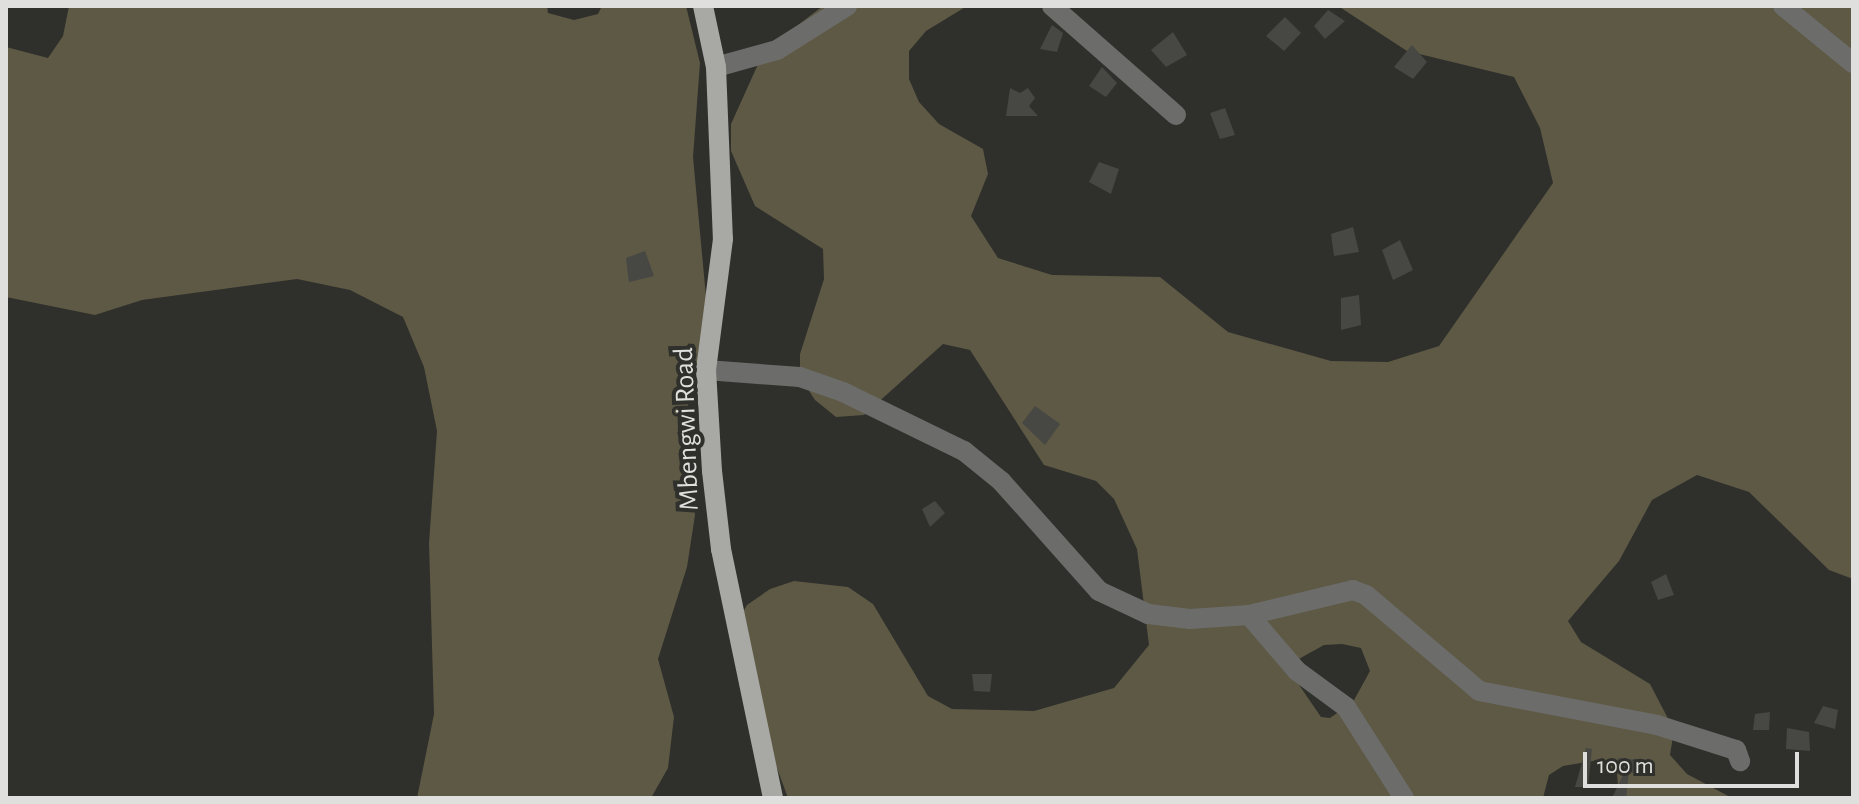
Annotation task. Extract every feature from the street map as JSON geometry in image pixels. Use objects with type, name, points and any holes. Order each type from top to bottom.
[{"type":"main road","name":"Mbengwi Road","points":[[703,6],[716,67],[723,239],[706,370],[721,549],[773,798]]},
{"type":"street","points":[[716,67],[777,50],[847,6]]},
{"type":"street","points":[[1052,6],[1176,115]]},
{"type":"street","points":[[1783,6],[1853,63]]},
{"type":"street","points":[[706,370],[800,377],[843,392],[964,451],[1001,481],[1099,591],[1148,614],[1190,619],[1249,615],[1353,590],[1366,595],[1479,691],[1657,725],[1736,750],[1740,761]]},
{"type":"street","points":[[1249,615],[1297,671],[1346,707],[1404,798]]},
{"type":"shaded area","points":[[69,6],[547,6],[548,13],[574,20],[598,14],[602,6],[686,6],[700,63],[693,157],[708,318],[688,405],[695,515],[687,567],[658,659],[674,717],[668,768],[651,798],[417,798],[434,714],[429,543],[437,431],[424,367],[403,317],[350,290],[297,279],[142,300],[95,315],[6,297],[6,47],[48,58],[63,36]]},
{"type":"shaded area","points":[[823,6],[967,6],[926,31],[909,51],[909,79],[919,102],[939,124],[983,149],[988,174],[971,216],[998,258],[1052,275],[1160,277],[1228,332],[1331,361],[1388,362],[1439,346],[1553,183],[1540,128],[1514,77],[1407,51],[1338,6],[1853,6],[1853,579],[1829,570],[1749,492],[1697,475],[1652,500],[1619,561],[1568,621],[1581,642],[1650,684],[1674,730],[1670,755],[1687,774],[1732,798],[1619,798],[1617,774],[1599,760],[1563,766],[1549,775],[1543,798],[788,798],[736,657],[734,628],[747,605],[770,589],[794,581],[848,587],[873,604],[928,696],[952,709],[1034,711],[1114,688],[1149,645],[1137,549],[1114,499],[1096,481],[1044,465],[970,350],[943,344],[864,415],[836,417],[815,400],[800,377],[800,354],[824,279],[823,249],[755,206],[731,151],[731,124],[764,51]],"holes":[[[1342,644],[1361,648],[1370,671],[1353,702],[1330,718],[1321,717],[1295,679],[1297,660],[1324,645]]]},
{"type":"building","points":[[1328,10],[1345,21],[1325,39],[1314,26]]},
{"type":"building","points":[[1285,17],[1301,33],[1284,51],[1266,36]]},
{"type":"building","points":[[1052,25],[1063,33],[1057,52],[1040,49]]},
{"type":"building","points":[[1173,32],[1187,55],[1166,67],[1151,50]]},
{"type":"building","points":[[1412,45],[1427,62],[1413,79],[1394,67]]},
{"type":"building","points":[[1102,67],[1117,83],[1106,97],[1089,86]]},
{"type":"building","points":[[1010,88],[1020,93],[1028,88],[1035,98],[1029,106],[1038,116],[1006,116]]},
{"type":"building","points":[[1225,108],[1235,135],[1220,139],[1210,113]]},
{"type":"building","points":[[1099,162],[1119,169],[1111,194],[1089,182]]},
{"type":"building","points":[[1353,227],[1359,252],[1334,256],[1331,234]]},
{"type":"building","points":[[1400,240],[1413,270],[1393,280],[1382,250]]},
{"type":"building","points":[[645,251],[654,276],[629,282],[626,258]]},
{"type":"building","points":[[1359,295],[1361,325],[1341,330],[1341,298]]},
{"type":"building","points":[[1035,406],[1060,424],[1045,445],[1022,423]]},
{"type":"building","points":[[935,501],[945,513],[930,527],[922,509]]},
{"type":"building","points":[[1666,574],[1674,595],[1658,600],[1651,582]]},
{"type":"building","points":[[972,674],[992,674],[990,692],[974,691]]},
{"type":"building","points":[[1823,706],[1838,710],[1835,729],[1814,723]]},
{"type":"building","points":[[1770,712],[1769,730],[1753,730],[1755,714]]},
{"type":"building","points":[[1787,728],[1809,732],[1810,751],[1786,749]]},
{"type":"building","points":[[1586,748],[1592,749],[1588,787],[1575,787]]},
{"type":"building","points":[[1618,758],[1638,760],[1634,773],[1629,772],[1626,798],[1612,798],[1625,771],[1617,769]]}]
